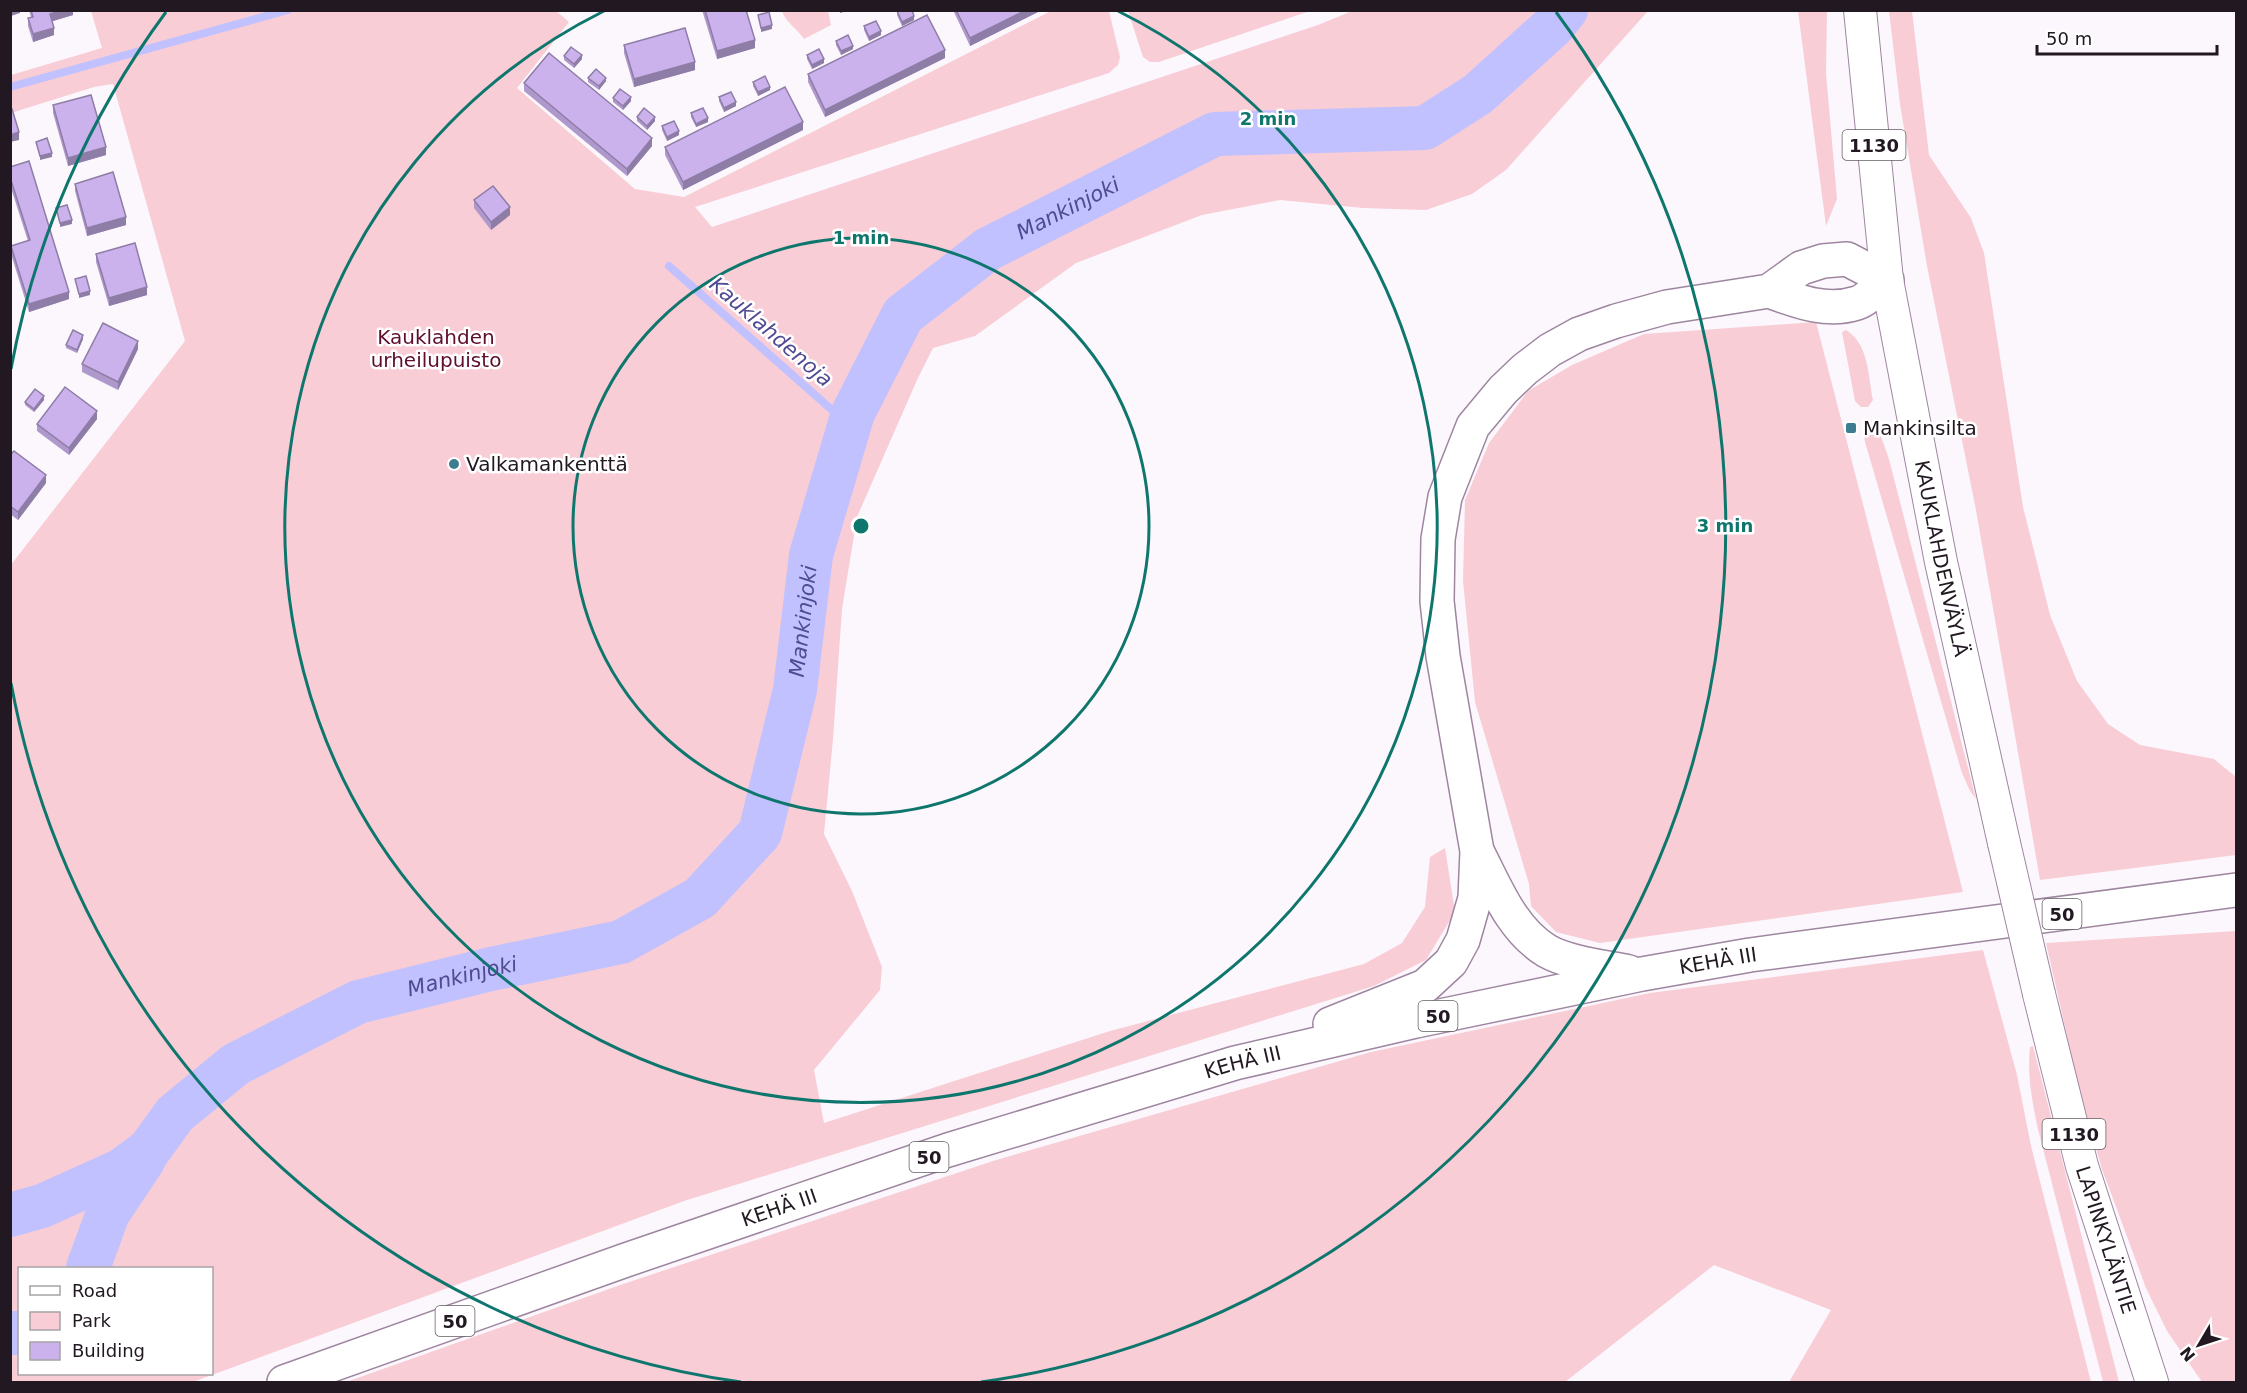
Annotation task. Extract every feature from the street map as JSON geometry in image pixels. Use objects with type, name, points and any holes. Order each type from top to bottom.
[{"type":"highway","points":[[1235,1063],[1425,986],[1450,962],[1463,940],[1475,898],[1478,851],[1443,656],[1437,601],[1438,539],[1445,497],[1473,426],[1503,390],[1525,369],[1550,350],[1579,334],[1667,307],[1769,291],[1802,268],[1822,261],[1847,259],[1887,280],[1858,303],[1829,307],[1808,305],[1769,291]]},
{"type":"highway","points":[[1478,851],[1509,912],[1527,936],[1549,952],[1573,960],[1642,974]]},
{"type":"highway","name":"KEHÄ III","points":[[285,1383],[626,1260],[948,1150],[1235,1063],[1416,1021],[1642,974],[1750,955],[2236,890]]},
{"type":"main road","name":"KAUKLAHDENVÄYLÄ","points":[[1860,10],[1887,280],[1941,562],[2039,994]]},
{"type":"main road","name":"LAPINKYLÄNTIE","points":[[2039,994],[2082,1166],[2152,1382]]},
{"type":"green space","points":[[1128,10],[1310,11],[1159,62],[1150,62],[1143,57]]},
{"type":"green space","name":"Kauklahden urheilupuisto","points":[[91,11],[556,11],[569,22],[517,88],[635,189],[684,197],[1051,11],[1109,11],[1120,57],[1118,65],[1109,73],[695,207],[712,227],[1318,25],[1352,11],[1648,11],[1506,170],[1472,194],[1426,210],[1363,208],[1280,200],[1202,215],[1076,263],[975,336],[933,348],[857,517],[842,609],[824,834],[852,891],[882,967],[880,990],[814,1070],[824,1123],[1110,1031],[1364,964],[1402,943],[1425,907],[1430,857],[1445,848],[1455,912],[1426,960],[1374,986],[684,1201],[213,1375],[213,1267],[18,1267],[18,1375],[212,1375],[193,1382],[11,1382],[10,566],[185,341],[113,84],[94,87],[11,113],[11,75],[102,48]]},
{"type":"green space","points":[[782,11],[828,11],[831,25],[804,39]]},
{"type":"green space","points":[[1798,11],[1827,11],[1826,73],[1837,199],[1826,226]]},
{"type":"green space","points":[[1889,11],[1912,11],[1929,155],[1971,218],[1984,253],[2023,507],[2050,615],[2077,681],[2108,724],[2140,745],[2214,759],[2236,777],[2236,855],[2040,880],[1976,510],[1927,266],[1900,104]]},
{"type":"green space","points":[[1816,322],[1963,892],[1600,943],[1556,932],[1531,906],[1529,884],[1475,702],[1463,581],[1465,500],[1489,443],[1528,391],[1572,365],[1644,334]]},
{"type":"green space","points":[[1846,330],[1859,343],[1866,361],[1873,400],[1868,407],[1861,407],[1855,401],[1842,332]]},
{"type":"green space","points":[[1870,429],[1879,431],[1889,459],[1976,799],[1962,773],[1865,442],[1864,435]]},
{"type":"green space","points":[[2236,931],[2236,1382],[2202,1382],[2167,1331],[2146,1288],[2102,1169],[2081,1097],[2046,943]]},
{"type":"green space","points":[[1983,950],[2017,1075],[2031,1146],[2091,1382],[1789,1382],[1831,1310],[1714,1265],[1565,1382],[346,1382],[623,1284],[993,1161],[1371,1052],[1650,993]]},
{"type":"green space","points":[[2033,1046],[2119,1382],[2103,1382],[2038,1129],[2030,1078],[2030,1047]]},
{"type":"building","points":[[31,10],[63,10],[50,14],[54,28],[33,34],[28,18],[33,17]]},
{"type":"building","points":[[705,10],[746,10],[755,40],[717,51]]},
{"type":"building","points":[[898,10],[912,10],[914,16],[902,22]]},
{"type":"building","points":[[956,10],[1026,10],[970,38]]},
{"type":"building","points":[[769,12],[772,25],[761,28],[758,15]]},
{"type":"building","points":[[927,15],[945,50],[825,110],[808,74]]},
{"type":"building","points":[[876,21],[881,31],[869,37],[864,26]]},
{"type":"building","points":[[685,28],[695,62],[634,79],[624,45]]},
{"type":"building","points":[[848,35],[853,46],[841,51],[836,41]]},
{"type":"building","points":[[571,47],[582,55],[574,64],[564,56]]},
{"type":"building","points":[[819,49],[824,59],[812,65],[807,55]]},
{"type":"building","points":[[549,53],[652,138],[627,169],[524,83]]},
{"type":"building","points":[[596,69],[606,78],[599,86],[588,78]]},
{"type":"building","points":[[765,76],[770,87],[758,92],[753,82]]},
{"type":"building","points":[[785,87],[803,122],[683,182],[665,147]]},
{"type":"building","points":[[620,89],[631,97],[623,106],[613,98]]},
{"type":"building","points":[[731,92],[736,102],[724,108],[719,97]]},
{"type":"building","points":[[91,95],[106,147],[68,158],[53,105]]},
{"type":"building","points":[[644,108],[655,117],[647,126],[637,117]]},
{"type":"building","points":[[703,108],[708,118],[696,124],[691,113]]},
{"type":"building","points":[[12,109],[19,132],[10,135],[10,110]]},
{"type":"building","points":[[674,121],[679,131],[667,137],[662,126]]},
{"type":"building","points":[[47,138],[52,153],[40,156],[36,142]]},
{"type":"building","points":[[29,161],[69,292],[29,304],[11,246],[30,240],[10,177],[10,167]]},
{"type":"building","points":[[113,172],[126,217],[87,228],[75,184]]},
{"type":"building","points":[[493,186],[510,207],[491,222],[474,200]]},
{"type":"building","points":[[67,205],[72,220],[60,223],[56,208]]},
{"type":"building","points":[[135,243],[147,287],[109,298],[96,254]]},
{"type":"building","points":[[86,276],[90,291],[79,294],[75,279]]},
{"type":"building","points":[[103,323],[138,341],[118,382],[82,364]]},
{"type":"building","points":[[73,330],[83,335],[77,350],[66,345]]},
{"type":"building","points":[[65,387],[97,411],[69,448],[37,424]]},
{"type":"building","points":[[35,389],[44,396],[34,409],[25,402]]},
{"type":"building","points":[[14,451],[46,475],[18,512],[10,506],[10,455]]},
{"type":"waterway","points":[[10,87],[288,10]]},
{"type":"waterway","name":"Mankinjoki","points":[[10,1215],[42,1206],[122,1170],[149,1150],[175,1114],[236,1064],[358,1002],[491,969],[621,942],[700,898],[760,833],[795,690],[811,555],[853,413],[903,315],[988,249],[1215,134],[1425,128],[1478,94],[1552,27],[1566,10]]},
{"type":"waterway","name":"Kauklahdenoja","points":[[669,266],[849,425]]},
{"type":"waterway","points":[[88,1267],[108,1213],[144,1159]]},
{"type":"waterway","points":[[10,1333],[18,1333]]},
{"type":"place","name":"Mankinsilta","points":[[1851,428]]},
{"type":"place","name":"Valkamankenttä","points":[[454,464]]}]
